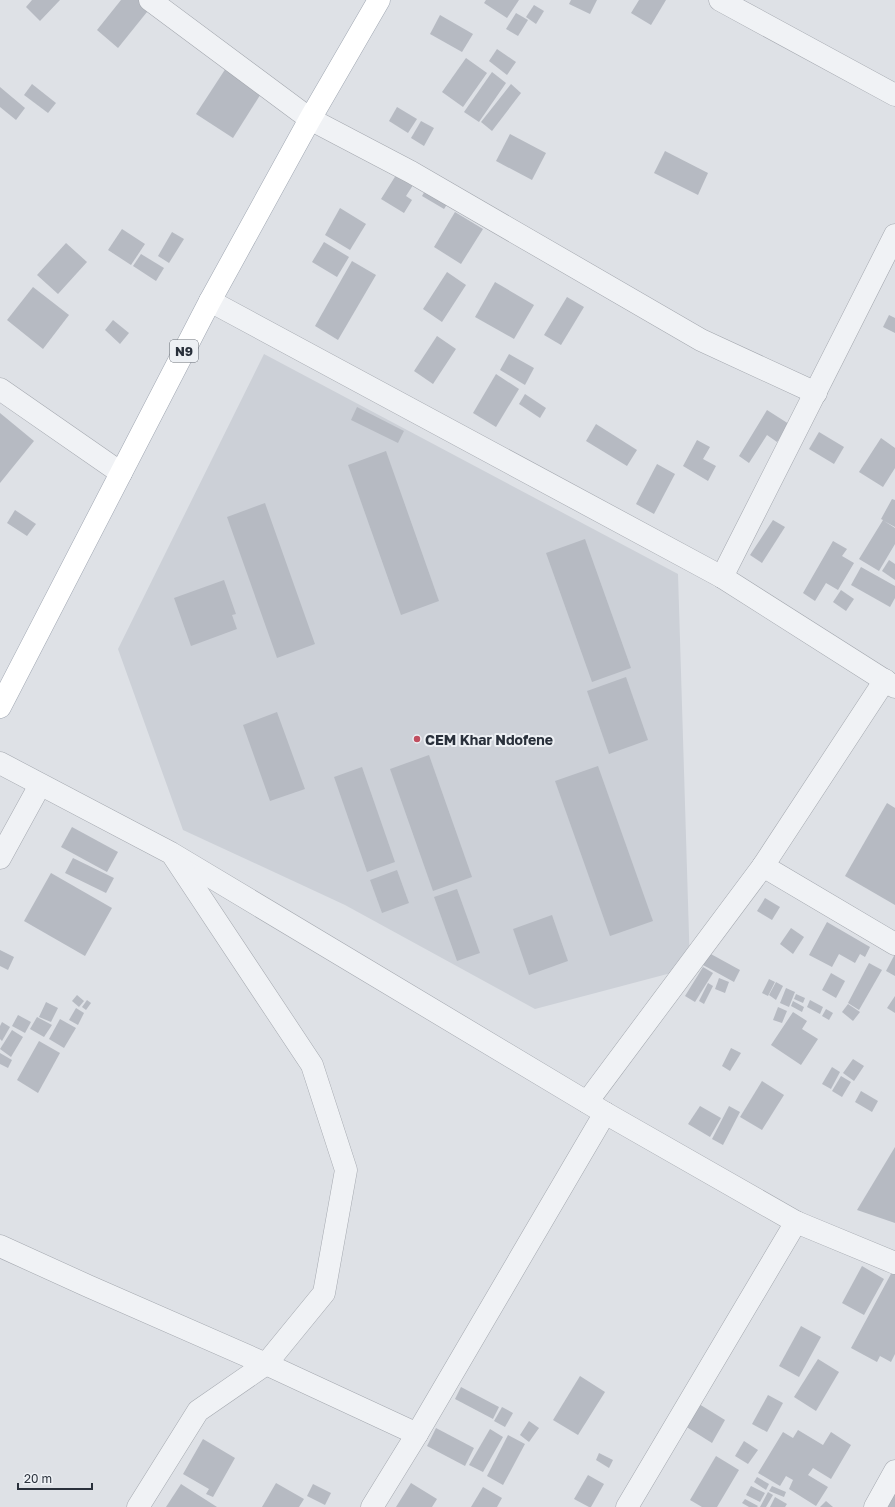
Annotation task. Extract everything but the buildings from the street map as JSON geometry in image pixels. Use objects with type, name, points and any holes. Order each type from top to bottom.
[{"type":"main road","name":"N9","points":[[0,707],[6,681],[121,473],[210,301],[310,120],[379,0]]},
{"type":"street","points":[[150,0],[310,120],[411,172],[701,340],[816,393]]},
{"type":"street","points":[[720,0],[895,95]]},
{"type":"street","points":[[722,577],[895,235]]},
{"type":"street","points":[[210,301],[722,577],[890,684],[762,866],[587,1102]]},
{"type":"street","points":[[0,389],[121,473]]},
{"type":"street","points":[[0,763],[171,853],[605,1113],[796,1222],[895,1263]]},
{"type":"street","points":[[0,858],[40,785]]},
{"type":"street","points":[[138,1507],[198,1411],[266,1364],[324,1293],[346,1170],[312,1065],[171,853]]},
{"type":"street","points":[[762,866],[895,944]]},
{"type":"street","points":[[372,1507],[417,1434],[605,1113]]},
{"type":"street","points":[[627,1507],[796,1222]]},
{"type":"street","points":[[0,1246],[266,1364],[417,1434]]},
{"type":"street","points":[[875,1507],[895,1472]]},
{"type":"shaded area","name":"CEM Khar Ndofene","points":[[264,354],[678,574],[690,968],[535,1009],[345,905],[183,830],[118,649]]},
{"type":"place","name":"CEM Khar Ndofene","points":[[417,739]]}]
